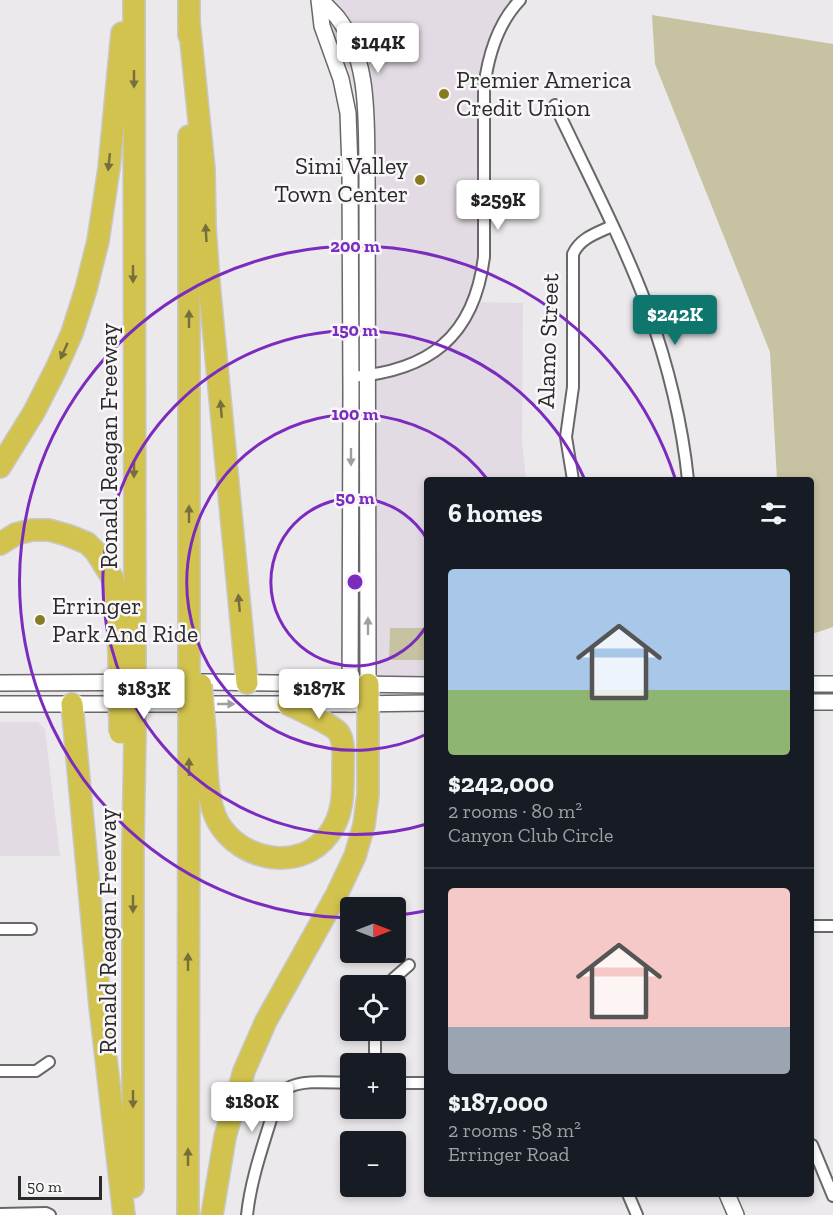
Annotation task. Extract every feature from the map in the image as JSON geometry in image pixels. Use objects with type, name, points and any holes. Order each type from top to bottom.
[{"type":"highway","points":[[0,467],[34,412],[56,369],[72,333],[86,289],[98,241],[108,178],[121,38],[129,0]]},
{"type":"highway","name":"Ronald Reagan Freeway","points":[[133,1215],[133,846],[127,656],[134,0]]},
{"type":"highway","points":[[188,1215],[197,732],[189,544],[189,10]]},
{"type":"highway","points":[[189,10],[204,169],[209,283],[247,683]]},
{"type":"highway","points":[[0,544],[16,534],[32,530],[48,530],[87,543],[113,579],[127,656]]},
{"type":"highway","points":[[212,1215],[225,1137],[244,1071],[266,1021],[337,894],[355,856],[364,825],[368,795],[359,694]]},
{"type":"highway","points":[[72,704],[100,1006],[124,1215]]},
{"type":"highway","points":[[197,732],[209,794],[218,821],[234,842],[258,855],[272,858],[286,858],[307,852],[319,846],[329,835],[342,806],[343,745],[335,729],[288,704]]},
{"type":"street","points":[[320,0],[338,18],[351,42],[359,65],[365,104],[367,172],[359,377],[359,694]]},
{"type":"street","points":[[320,0],[322,26],[341,79],[348,113],[359,377]]},
{"type":"street","points":[[359,377],[409,366],[424,359],[452,336],[474,299],[481,279],[484,257],[484,88],[486,71],[489,56],[502,23],[520,0]]},
{"type":"street","points":[[555,105],[643,296],[671,385],[688,477]]},
{"type":"street","points":[[350,173],[367,172]]},
{"type":"street","name":"Alamo Street","points":[[573,477],[566,437],[573,387],[573,254],[576,246],[583,240],[612,226]]},
{"type":"street","points":[[0,683],[247,683],[424,702]]},
{"type":"street","points":[[814,684],[833,684]]},
{"type":"street","points":[[0,704],[288,704],[424,686]]},
{"type":"street","points":[[814,702],[833,702]]},
{"type":"street","points":[[814,926],[833,926]]},
{"type":"street","points":[[0,930],[31,929]]},
{"type":"street","points":[[398,975],[409,965]]},
{"type":"street","points":[[0,1071],[36,1071],[50,1062]]},
{"type":"street","points":[[247,1215],[254,1175],[281,1093],[290,1086],[301,1083],[340,1083]]},
{"type":"street","points":[[406,1083],[424,1083]]},
{"type":"street","points":[[814,1150],[833,1196]]},
{"type":"street","points":[[629,1197],[637,1215]]},
{"type":"street","points":[[728,1197],[736,1215]]},
{"type":"street","points":[[0,1214],[46,1213],[50,1215]]},
{"type":"shaded area","points":[[321,0],[517,0],[482,71],[481,254],[469,302],[523,303],[522,441],[526,477],[424,477],[424,680],[355,680],[360,374],[358,106],[344,51]]},
{"type":"shaded area","points":[[652,15],[833,44],[833,627],[814,633],[814,477],[777,477],[770,352],[655,64]]},
{"type":"shaded area","points":[[390,628],[424,628],[424,660],[389,660]]},
{"type":"shaded area","points":[[0,722],[38,722],[45,729],[60,856],[0,856]]},
{"type":"place","name":"Premier America Credit Union","points":[[444,94]]},
{"type":"place","name":"Simi Valley Town Center","points":[[420,180]]},
{"type":"place","name":"Erringer Park And Ride","points":[[40,620]]}]
